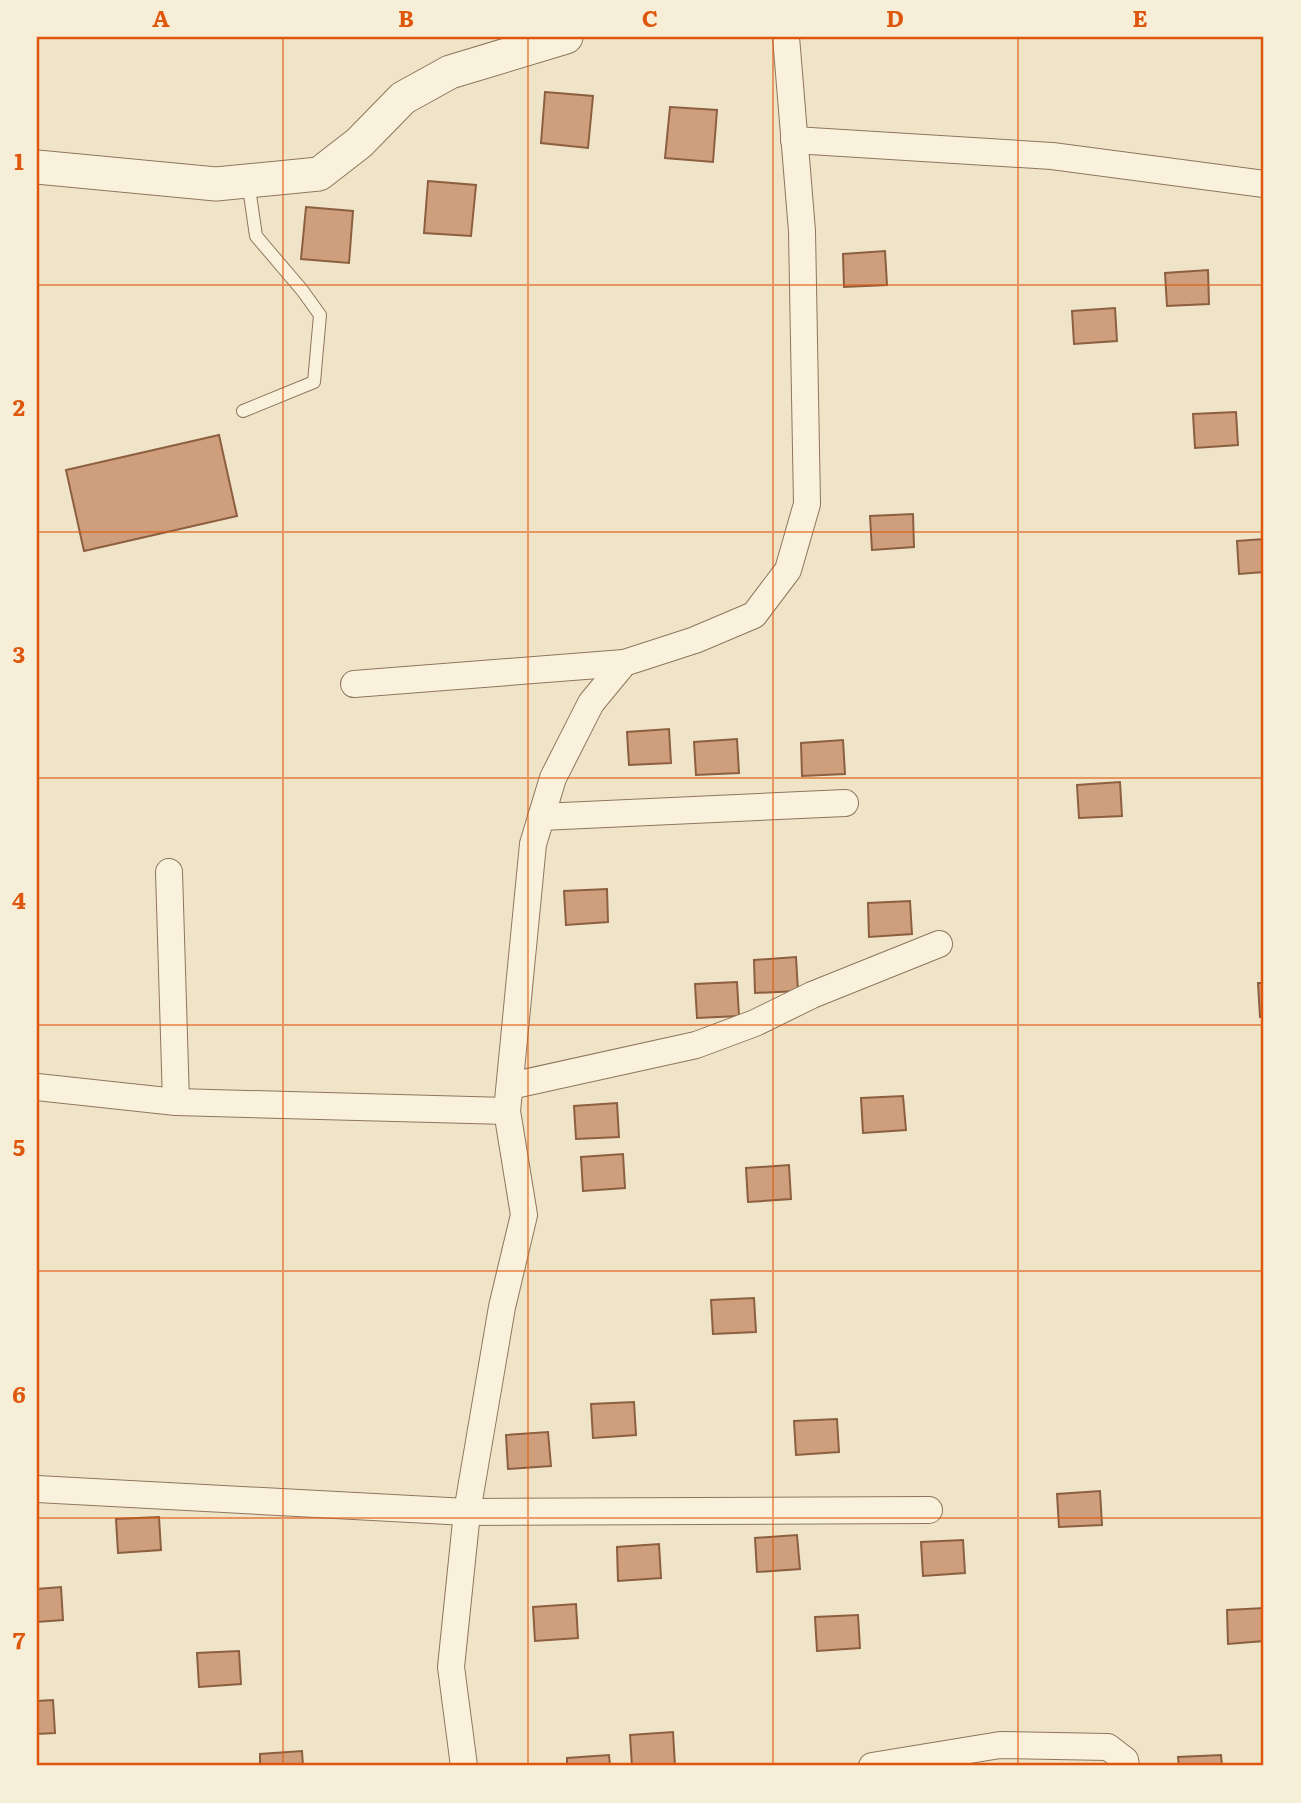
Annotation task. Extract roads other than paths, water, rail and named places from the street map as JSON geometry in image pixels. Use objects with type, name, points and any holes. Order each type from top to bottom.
[{"type":"street","points":[[37,167],[216,184],[319,174],[359,143],[403,98],[426,85],[450,72],[566,37]]},
{"type":"street","points":[[354,684],[624,663],[695,640],[754,615],[788,570],[807,503],[802,231],[786,37]]},
{"type":"street","points":[[794,140],[1052,156],[1264,184]]},
{"type":"street","points":[[464,1766],[451,1667],[467,1512],[502,1307],[524,1215],[509,1098],[533,844],[553,779],[591,703],[624,663]]},
{"type":"street","points":[[541,817],[845,803]]},
{"type":"street","points":[[169,873],[176,1102]]},
{"type":"street","points":[[37,1087],[176,1102],[509,1098],[696,1045],[755,1023],[812,995],[939,944]]},
{"type":"street","points":[[37,1489],[467,1512],[929,1510]]},
{"type":"street","points":[[872,1766],[1000,1745],[1108,1747],[1125,1759],[1126,1766]]},
{"type":"lane","points":[[243,411],[314,382],[320,315],[256,236],[248,181]]}]
